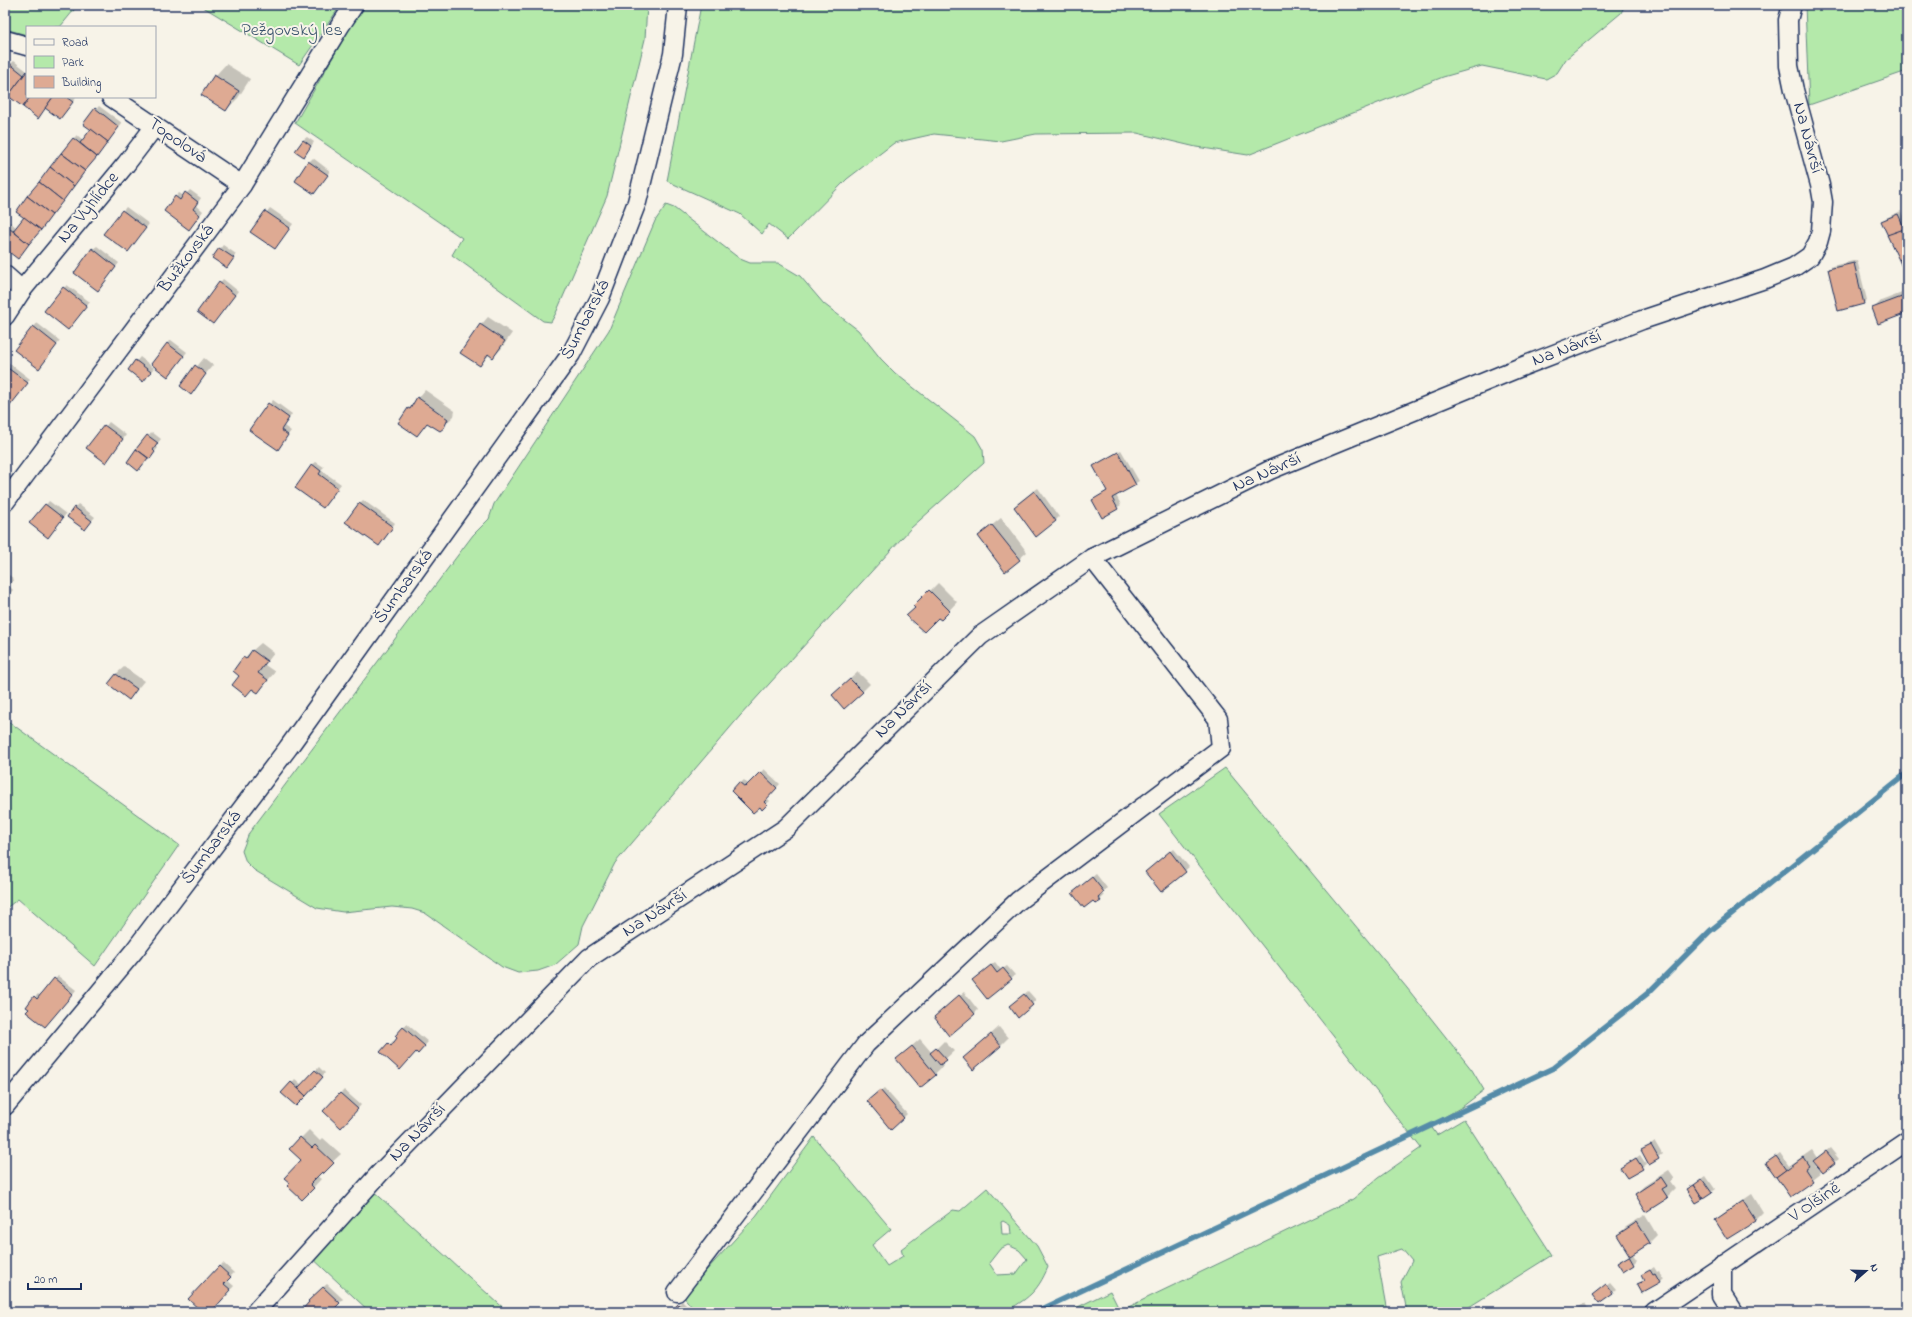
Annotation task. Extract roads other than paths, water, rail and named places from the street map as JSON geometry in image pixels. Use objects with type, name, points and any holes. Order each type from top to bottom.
[{"type":"street","name":"Bužkovská","points":[[5,502],[242,185],[354,5]]},
{"type":"street","name":"Šumbarská","points":[[5,1106],[134,951],[288,748],[571,354],[600,298],[637,202],[673,54],[678,5]]},
{"type":"street","name":"Na Návrší","points":[[255,1312],[380,1173],[589,958],[786,828],[980,636],[1092,558],[1270,470],[1521,367],[1642,320],[1765,279],[1794,267],[1810,256],[1818,242],[1821,231],[1822,202],[1816,171],[1789,66],[1788,20],[1792,5]]},
{"type":"street","points":[[5,40],[26,46]]},
{"type":"street","name":"Topolová","points":[[113,98],[242,185]]},
{"type":"street","name":"Na Vyhlídce","points":[[5,316],[22,290],[126,164],[155,126]]},
{"type":"street","points":[[5,276],[22,290]]},
{"type":"street","points":[[677,1292],[866,1044],[1018,901],[1221,748],[1218,719],[1092,558]]},
{"type":"street","name":"V Olšině","points":[[1654,1312],[1907,1141]]},
{"type":"street","points":[[1722,1265],[1722,1295],[1733,1312]]},
{"type":"waterway","points":[[1036,1312],[1553,1068],[1648,993],[1710,931],[1907,773]]},
{"type":"park label","name":"Pežgovský les","points":[[292,31]]}]
